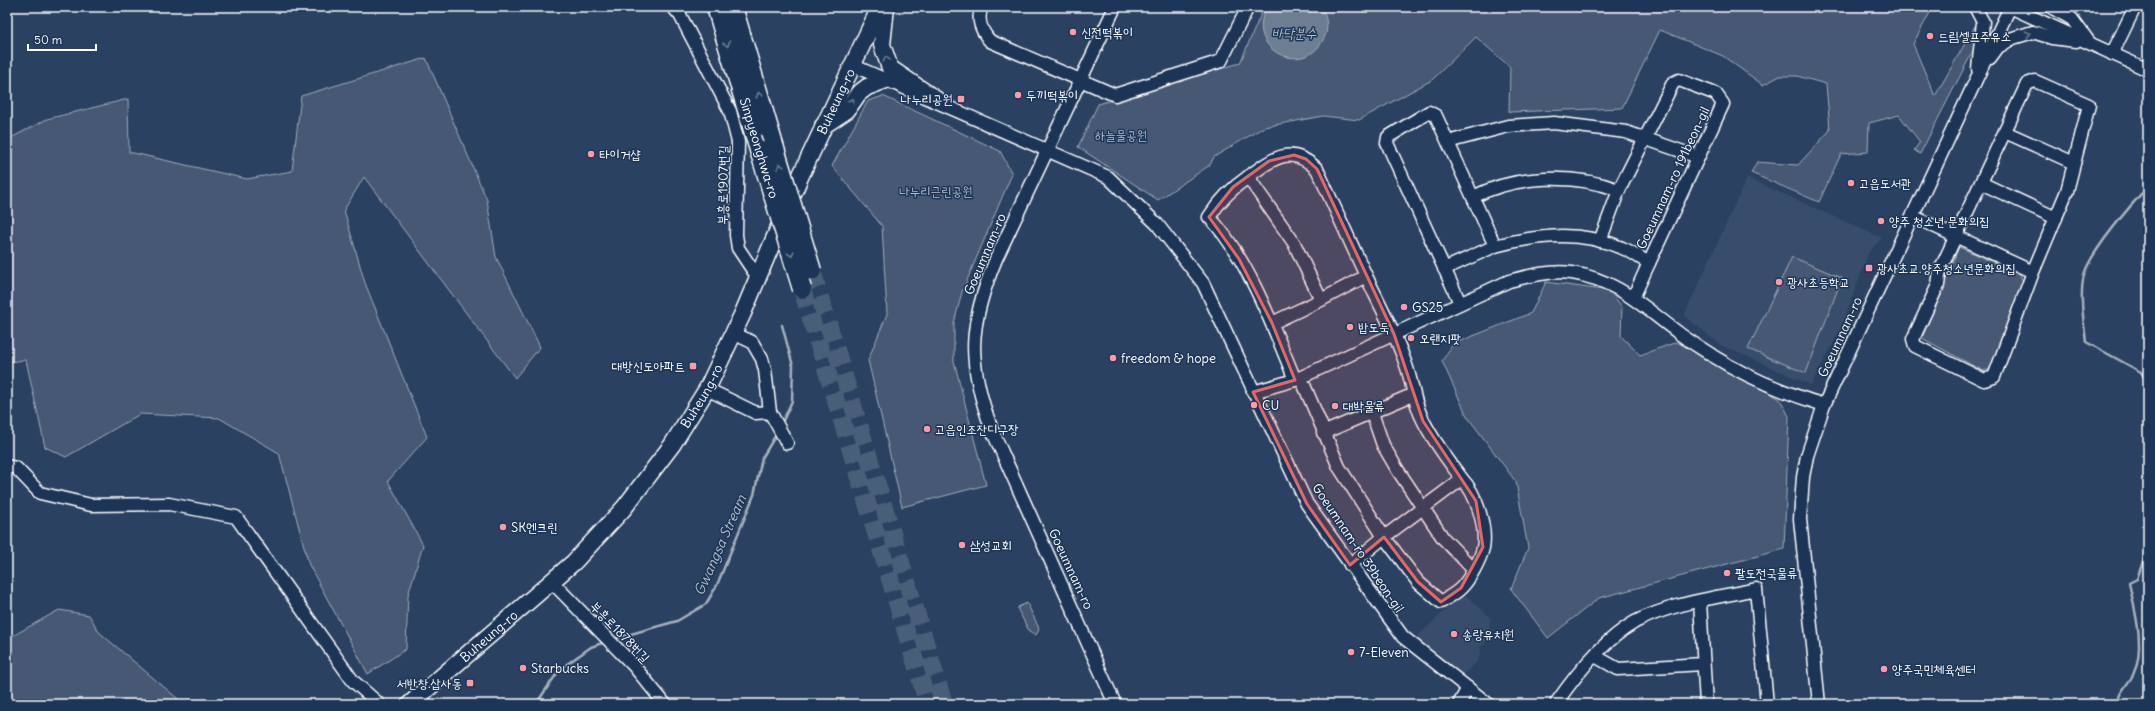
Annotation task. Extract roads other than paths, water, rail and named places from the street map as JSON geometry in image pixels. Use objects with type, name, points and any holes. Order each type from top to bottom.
[{"type":"highway","name":"Sinpyeonghwa-ro","points":[[716,7],[802,289]]},
{"type":"highway","name":"Sinpyeonghwa-ro","points":[[733,7],[812,271]]},
{"type":"main road","name":"Buheung-ro","points":[[410,704],[574,562],[642,486],[672,445],[707,389],[758,278],[823,126],[880,7]]},
{"type":"main road","points":[[886,7],[882,45],[890,68],[937,100]]},
{"type":"main road","points":[[823,126],[846,110],[858,94],[867,87],[886,80]]},
{"type":"street","name":"부흥로1907번길","points":[[673,7],[680,15],[730,111],[738,142],[736,235],[738,248],[758,278]]},
{"type":"street","points":[[982,7],[979,12],[982,31],[990,41],[1115,95],[1221,61],[1248,7]]},
{"type":"street","name":"Goeumnam-ro","points":[[1115,7],[996,259],[977,314],[974,344],[976,374],[981,399],[992,430],[1115,704]]},
{"type":"street","points":[[1975,7],[1983,22],[1978,57],[1978,75]]},
{"type":"street","points":[[2010,7],[2148,70]]},
{"type":"street","name":"Goeumnam-ro","points":[[1819,704],[1800,519],[1803,477],[1807,456],[1824,405],[2010,7]]},
{"type":"street","points":[[2051,7],[2072,20],[2089,43]]},
{"type":"street","points":[[2112,54],[2133,8]]},
{"type":"street","points":[[1978,75],[1998,47],[2014,38],[2033,32],[2052,38],[2089,43]]},
{"type":"street","points":[[852,65],[937,100],[1047,149]]},
{"type":"street","name":"Goeumnam-ro 191beon-gil","points":[[1600,241],[1619,190],[1673,83],[1679,80],[1716,94],[1723,104],[1648,263],[1634,298]]},
{"type":"street","points":[[2035,81],[2089,105],[2067,191],[2033,272],[1994,377],[1984,380],[1915,346],[1913,339],[1938,285],[1940,270],[2005,132],[2027,84],[2035,81]]},
{"type":"street","points":[[1460,303],[1387,144],[1388,137],[1430,112],[1436,116],[1495,246]]},
{"type":"street","points":[[1449,143],[1455,140],[1508,126],[1554,124],[1593,126],[1626,132],[1698,157]]},
{"type":"street","points":[[2005,132],[2074,163]]},
{"type":"street","name":"Goeumnam-ro 39beon-gil","points":[[1047,149],[1108,177],[1156,224],[1203,283],[1307,504],[1403,637],[1488,704]]},
{"type":"street","points":[[1294,155],[1306,159],[1317,169],[1366,276],[1394,334],[1407,366],[1412,395],[1423,421],[1476,502],[1482,524],[1483,547],[1473,569],[1461,588],[1441,602],[1418,582],[1384,537],[1340,467],[1272,323],[1239,259],[1217,224],[1209,216],[1220,200],[1233,187],[1269,161],[1282,156],[1294,155]]},
{"type":"street","points":[[1248,177],[1294,243],[1320,300]]},
{"type":"street","points":[[1473,197],[1490,188],[1521,182],[1556,179],[1581,181],[1619,190]]},
{"type":"street","points":[[1981,183],[2056,218]]},
{"type":"street","points":[[1912,216],[2033,272]]},
{"type":"street","name":"Goeumnam-ro 191beon-gil","points":[[1444,269],[1495,246],[1527,238],[1548,236],[1561,236],[1600,241],[1622,248],[1648,263]]},
{"type":"street","points":[[1253,392],[1298,379],[1509,280],[1549,273],[1570,273],[1599,279],[1623,290],[1676,332],[1715,357],[1776,390],[1824,405]]},
{"type":"street","points":[[1272,323],[1366,276]]},
{"type":"street","points":[[733,333],[752,342],[762,360],[765,370],[770,412],[787,443]]},
{"type":"street","points":[[707,389],[756,413],[770,412]]},
{"type":"street","points":[[1323,433],[1412,395]]},
{"type":"street","points":[[1372,413],[1383,445],[1423,508],[1443,538],[1473,569]]},
{"type":"street","points":[[7,466],[16,468],[40,493],[91,505],[169,504],[236,517],[354,681],[379,704]]},
{"type":"street","points":[[1350,565],[1384,537],[1462,479]]},
{"type":"street","name":"부흥로1878번길","points":[[552,582],[603,634],[615,649],[633,665],[665,704]]},
{"type":"street","points":[[1559,704],[1557,702],[1570,684],[1595,656],[1634,623],[1665,610],[1756,590],[1767,704]]},
{"type":"street","points":[[1700,602],[1706,704]]},
{"type":"street","points":[[1595,656],[1618,669],[1703,664]]},
{"type":"street","points":[[1459,704],[1468,688]]},
{"type":"water","name":"바닥분수","points":[[1267,7],[1321,7],[1326,21],[1327,29],[1325,36],[1316,49],[1304,56],[1292,58],[1280,54],[1269,46],[1263,36],[1262,22]]},
{"type":"waterway","points":[[2148,187],[2122,216],[2102,242],[2084,275],[2082,292],[2086,342],[2141,372],[2148,384]]},
{"type":"waterway","name":"Gwangsa Stream","points":[[781,425],[792,401],[793,366],[782,325]]},
{"type":"waterway","name":"Gwangsa Stream","points":[[613,639],[677,621],[706,604],[717,585],[754,495],[762,458],[777,433]]},
{"type":"waterway","points":[[2117,704],[2118,699],[2133,675],[2137,664],[2139,653],[2138,629],[2129,583],[2137,579],[2148,547]]},
{"type":"waterway","name":"Gwangsa Stream","points":[[536,704],[560,669],[591,647],[605,642]]},
{"type":"tunnel","points":[[812,271],[944,704]]},
{"type":"tunnel","points":[[802,289],[928,704]]},
{"type":"place","name":"신전떡볶이","points":[[1073,32]]},
{"type":"place","name":"드림셀프주유소","points":[[1930,36]]},
{"type":"place","name":"두끼떡볶이","points":[[1018,95]]},
{"type":"place","name":"나누리공원","points":[[961,99]]},
{"type":"place","name":"타이거샵","points":[[591,154]]},
{"type":"place","name":"고읍도서관","points":[[1851,183]]},
{"type":"place","name":"양주 청소년 문화의집","points":[[1881,221]]},
{"type":"place","name":"광사초교.양주청소년문화의집","points":[[1869,268]]},
{"type":"place","name":"광사초등학교","points":[[1779,282]]},
{"type":"place","name":"GS25","points":[[1404,307]]},
{"type":"place","name":"밥도둑","points":[[1350,327]]},
{"type":"place","name":"오랜지팟","points":[[1411,338]]},
{"type":"place","name":"freedom & hope","points":[[1113,358]]},
{"type":"place","name":"대방신도아파트","points":[[693,366]]},
{"type":"place","name":"CU","points":[[1254,405]]},
{"type":"place","name":"대박물류","points":[[1335,406]]},
{"type":"place","name":"고읍인조잔디구장","points":[[927,429]]},
{"type":"place","name":"SK엔크린","points":[[503,527]]},
{"type":"place","name":"삼성교회","points":[[962,545]]},
{"type":"place","name":"팔도전국물류","points":[[1727,573]]},
{"type":"place","name":"송랑유치원","points":[[1454,634]]},
{"type":"place","name":"7-Eleven","points":[[1351,652]]},
{"type":"place","name":"Starbucks","points":[[523,668]]},
{"type":"place","name":"양주국민체육센터","points":[[1884,669]]},
{"type":"place","name":"서반창.삽사동","points":[[470,683]]},
{"type":"park label","name":"하늘물공원","points":[[1121,135]]},
{"type":"park label","name":"나누리근린공원","points":[[936,191]]}]
